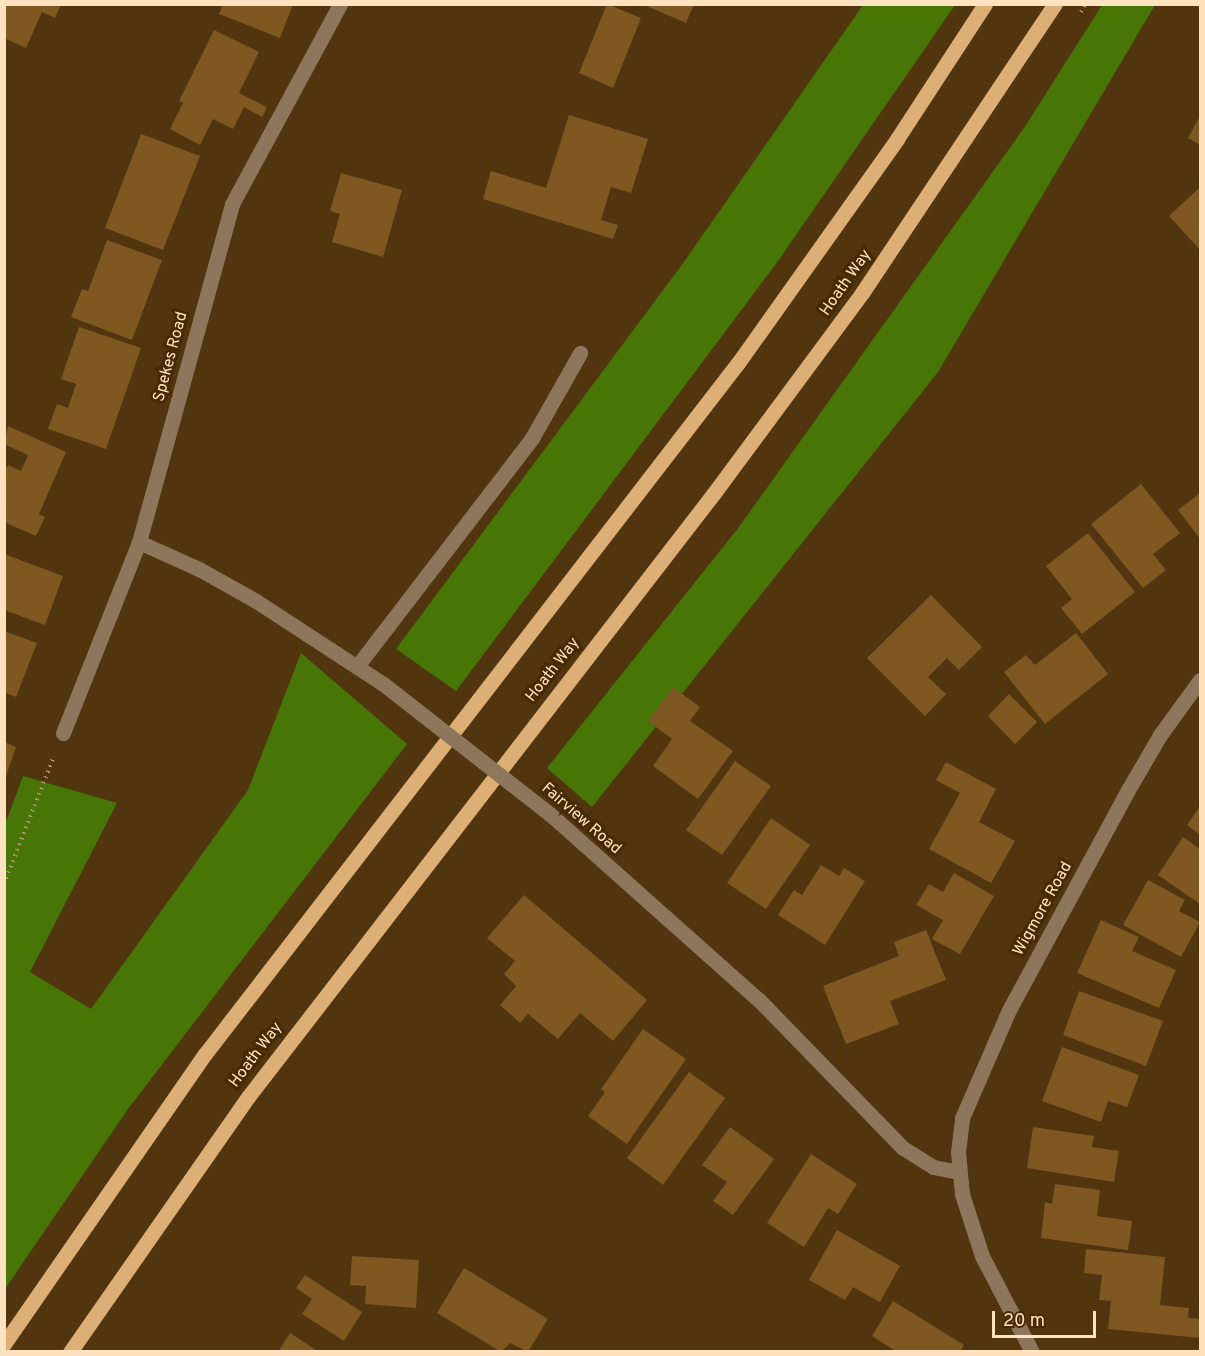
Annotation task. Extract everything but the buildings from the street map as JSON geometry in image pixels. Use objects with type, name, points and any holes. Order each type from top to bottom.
[{"type":"main road","points":[[4,1344],[205,1054],[738,363],[897,139],[985,4]]},
{"type":"main road","name":"Hoath Way","points":[[70,1352],[248,1096],[714,493],[855,302],[1055,4]]},
{"type":"street","name":"Spekes Road","points":[[63,733],[139,542],[232,204],[340,4]]},
{"type":"street","points":[[358,664],[531,438],[580,353]]},
{"type":"street","name":"Fairview Road","points":[[139,542],[208,574],[358,664],[551,815],[759,1000],[903,1148],[933,1167],[958,1172]]},
{"type":"street","name":"Wigmore Road","points":[[958,1172],[962,1118],[1009,1010],[1150,751],[1200,680]]},
{"type":"street","points":[[958,1172],[982,1256],[1031,1351]]},
{"type":"path","points":[[4,884],[63,733]]},
{"type":"green space","points":[[863,5],[955,5],[778,261],[456,691],[396,649],[684,262]]},
{"type":"green space","points":[[1102,5],[1155,5],[938,372],[592,807],[547,768],[739,527],[1024,128]]},
{"type":"green space","points":[[301,653],[407,744],[128,1109],[5,1289],[4,827],[23,776],[117,803],[30,972],[91,1009],[248,790]]}]
